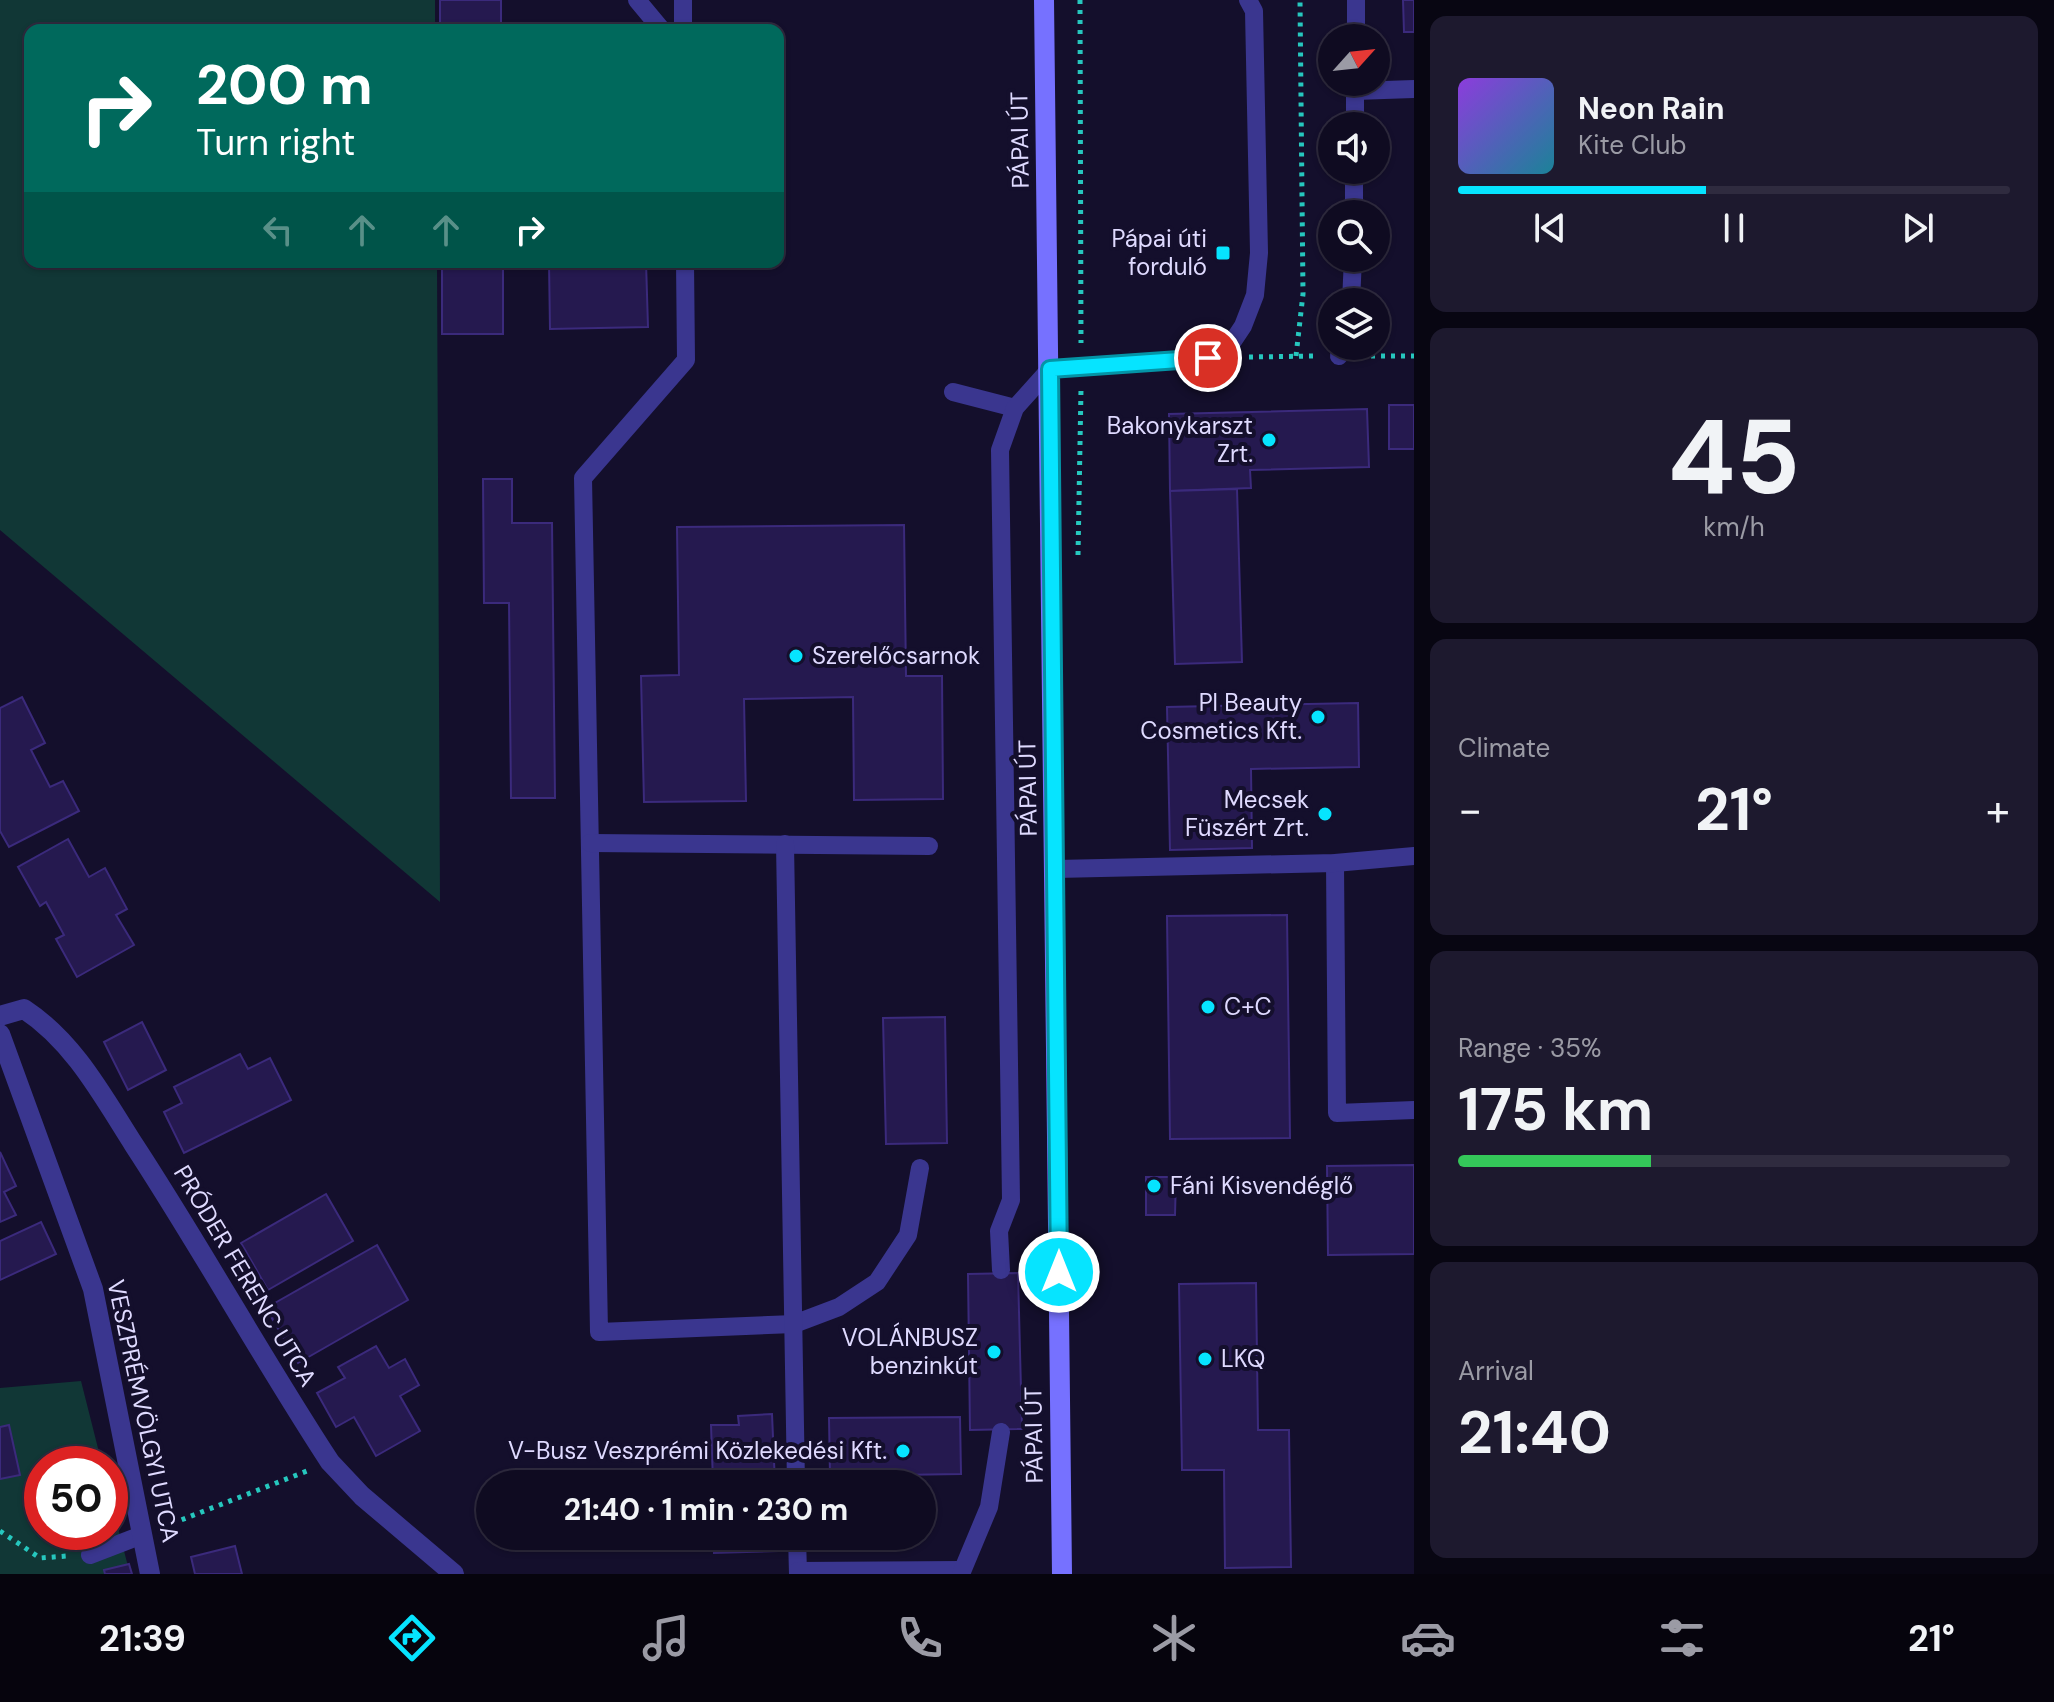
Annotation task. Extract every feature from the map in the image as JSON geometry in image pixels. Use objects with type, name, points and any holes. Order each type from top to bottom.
[{"type":"main road","name":"PÁPAI ÚT","points":[[1044,0],[1062,1574]]},
{"type":"street","name":"PRÓDER FERENC UTCA","points":[[0,1016],[24,1009],[48,1025],[74,1053],[166,1194],[330,1462],[362,1496],[454,1574]]},
{"type":"street","name":"VESZPRÉMVÖLGYI UTCA","points":[[0,1034],[93,1289],[150,1574]]},
{"type":"lane","points":[[637,0],[657,24]]},
{"type":"lane","points":[[683,0],[683,24]]},
{"type":"lane","points":[[1001,1270],[999,1231],[1011,1200],[1000,450],[1015,408],[1050,369],[1208,358],[1231,344],[1243,326],[1255,295],[1259,253],[1254,11],[1248,0]]},
{"type":"lane","points":[[1356,0],[1356,24]]},
{"type":"lane","points":[[1390,88],[1414,89]]},
{"type":"lane","points":[[685,268],[686,360],[583,478],[599,1332],[794,1324],[839,1307],[877,1282],[908,1235],[920,1168]]},
{"type":"lane","points":[[953,392],[1015,408]]},
{"type":"lane","points":[[590,843],[929,846]]},
{"type":"lane","points":[[785,844],[796,1470]]},
{"type":"lane","points":[[1056,869],[1335,863],[1414,856]]},
{"type":"lane","points":[[1335,863],[1337,1113],[1414,1110]]},
{"type":"lane","points":[[797,1550],[798,1573],[961,1572],[989,1507],[1001,1432]]},
{"type":"lane","points":[[90,1555],[142,1535]]},
{"type":"path","points":[[1296,356],[1303,294],[1300,0]]},
{"type":"path","points":[[1208,358],[1318,354]]},
{"type":"path","points":[[1390,354],[1414,356]]},
{"type":"path","points":[[142,1535],[330,1462]]},
{"type":"path","points":[[0,1531],[40,1558],[90,1555]]},
{"type":"green space","points":[[0,0],[435,0],[435,24],[24,24],[24,268],[437,268],[440,902],[0,530]]},
{"type":"green space","points":[[81,1381],[97,1446],[24,1446],[24,1550],[124,1550],[130,1574],[0,1574],[0,1388]]},
{"type":"building","points":[[440,0],[501,0],[501,24],[440,24]]},
{"type":"building","points":[[1403,0],[1414,0],[1414,32],[1404,32]]},
{"type":"building","points":[[442,268],[503,268],[503,334],[442,334]]},
{"type":"building","points":[[549,268],[646,268],[648,327],[550,329]]},
{"type":"building","points":[[1389,405],[1414,405],[1414,449],[1389,449]]},
{"type":"building","name":"Bakonykarszt Zrt.","points":[[1367,409],[1369,467],[1250,470],[1251,488],[1170,491],[1169,414]]},
{"type":"building","points":[[483,479],[512,479],[512,523],[552,523],[555,798],[511,798],[509,603],[484,603]]},
{"type":"building","points":[[1237,489],[1242,662],[1175,664],[1170,491]]},
{"type":"building","points":[[904,525],[906,676],[942,676],[943,799],[854,800],[853,697],[744,699],[746,801],[644,802],[641,676],[679,675],[677,527]]},
{"type":"building","points":[[22,697],[45,743],[31,750],[50,787],[63,781],[79,811],[9,847],[0,831],[0,708]]},
{"type":"building","points":[[1358,703],[1359,767],[1251,769],[1252,848],[1170,850],[1167,707]]},
{"type":"building","points":[[68,839],[89,877],[105,868],[127,909],[116,915],[134,945],[77,977],[56,939],[64,935],[46,902],[40,906],[18,867]]},
{"type":"building","points":[[1287,915],[1290,1138],[1170,1139],[1167,916]]},
{"type":"building","points":[[945,1017],[947,1143],[886,1144],[883,1018]]},
{"type":"building","points":[[142,1022],[166,1070],[128,1090],[104,1042]]},
{"type":"building","points":[[240,1054],[248,1069],[270,1058],[291,1100],[184,1153],[164,1112],[182,1103],[174,1087]]},
{"type":"building","points":[[0,1152],[16,1186],[4,1192],[16,1215],[0,1222]]},
{"type":"building","points":[[1414,1165],[1414,1254],[1328,1255],[1327,1166]]},
{"type":"building","points":[[1146,1177],[1176,1177],[1175,1215],[1146,1215]]},
{"type":"building","points":[[326,1194],[353,1241],[268,1290],[241,1243]]},
{"type":"building","points":[[41,1222],[56,1254],[0,1280],[0,1241]]},
{"type":"building","points":[[377,1245],[408,1300],[298,1363],[266,1308]]},
{"type":"building","points":[[1018,1273],[1022,1429],[970,1430],[968,1274]]},
{"type":"building","points":[[1256,1283],[1258,1430],[1289,1430],[1291,1567],[1225,1568],[1224,1470],[1182,1470],[1179,1284]]},
{"type":"building","points":[[376,1346],[389,1368],[405,1359],[419,1385],[400,1396],[420,1431],[376,1456],[354,1417],[336,1427],[317,1393],[345,1378],[338,1367]]},
{"type":"building","points":[[772,1414],[774,1470],[713,1470],[711,1425],[739,1425],[738,1416]]},
{"type":"building","points":[[960,1417],[961,1474],[936,1474],[936,1470],[830,1470],[829,1418]]},
{"type":"building","points":[[9,1425],[20,1475],[0,1479],[0,1427]]},
{"type":"building","points":[[235,1546],[242,1574],[195,1574],[191,1557]]},
{"type":"building","points":[[714,1550],[778,1551],[714,1553]]},
{"type":"building","points":[[129,1564],[132,1574],[105,1574],[104,1570]]},
{"type":"place","name":"Pápai úti forduló","points":[[1223,253]]},
{"type":"place","name":"Bakonykarszt Zrt.","points":[[1269,440]]},
{"type":"place","name":"Szerelőcsarnok","points":[[796,656]]},
{"type":"place","name":"Pl Beauty Cosmetics Kft.","points":[[1318,717]]},
{"type":"place","name":"Mecsek Füszért Zrt.","points":[[1325,814]]},
{"type":"place","name":"C+C","points":[[1208,1007]]},
{"type":"place","name":"Fáni Kisvendéglő","points":[[1154,1186]]},
{"type":"place","name":"VOLÁNBUSZ benzinkút","points":[[994,1352]]},
{"type":"place","name":"LKQ","points":[[1205,1359]]},
{"type":"place","name":"V-Busz Veszprémi Közlekedési Kft.","points":[[903,1451]]},
{"type":"route","points":[[1059,1272],[1050,369],[1081,364],[1208,358]]}]
